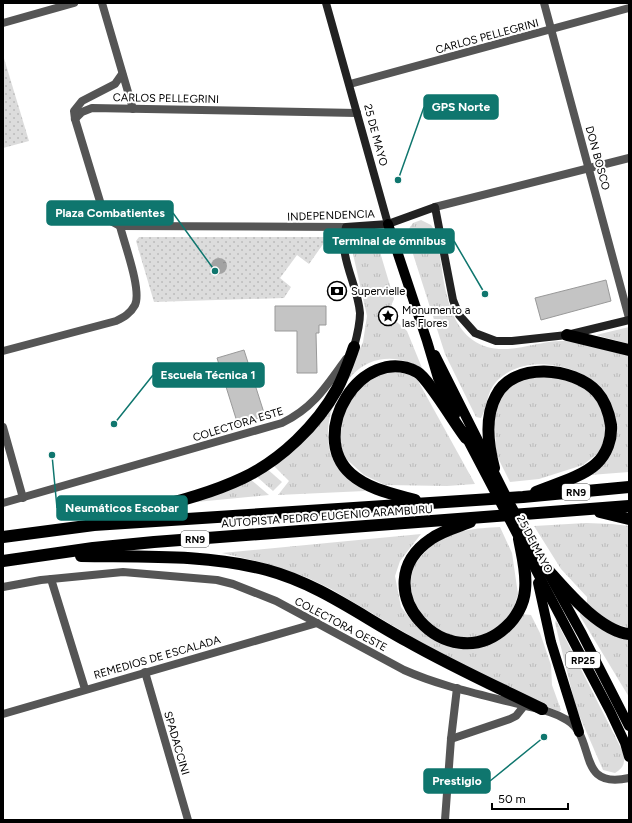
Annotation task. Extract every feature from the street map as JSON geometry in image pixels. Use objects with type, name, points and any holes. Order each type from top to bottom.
[{"type":"highway","points":[[567,335],[629,350]]},
{"type":"highway","points":[[94,525],[210,491],[244,478],[261,468],[294,442],[323,411],[342,378],[354,347]]},
{"type":"highway","points":[[424,503],[362,483],[349,473],[336,450],[334,435],[340,411],[346,398],[354,387],[373,371],[384,367],[402,366],[418,372],[426,380],[454,423],[466,438]]},
{"type":"highway","points":[[494,468],[489,450],[488,427],[491,410],[496,396],[515,376],[526,373],[553,373],[569,376],[584,382],[596,391],[604,402],[610,415],[610,440],[604,455],[596,465],[582,473],[523,497]]},
{"type":"highway","name":"AUTOPISTA PEDRO EUGENIO ARAMBURU","points":[[3,537],[94,525],[523,497],[629,487]]},
{"type":"highway","name":"AUTOPISTA PEDRO EUGENIO ARAMBURU","points":[[3,561],[40,555],[154,542],[629,506]]},
{"type":"highway","points":[[592,509],[629,519]]},
{"type":"highway","points":[[484,517],[432,538],[412,557],[406,568],[404,583],[405,594],[409,607],[417,619],[428,629],[441,637],[466,644],[489,639],[499,633],[510,623],[518,611],[525,590],[519,539]]},
{"type":"highway","points":[[40,555],[160,556],[209,559],[268,570],[317,588],[407,642],[542,709]]},
{"type":"highway","points":[[546,568],[591,613],[612,628],[629,634]]},
{"type":"main road","name":"25 DE MAYO","points":[[326,3],[350,84],[388,224],[438,378],[466,438],[610,711],[625,743],[629,757]]},
{"type":"main road","name":"INDEPENDENCIA","points":[[346,227],[388,224],[435,207]]},
{"type":"main road","points":[[435,207],[453,300],[459,315],[466,325],[475,333],[496,341],[567,335],[629,319]]},
{"type":"main road","name":"COLECTORA ESTE","points":[[346,227],[343,243],[360,312],[358,332],[354,347]]},
{"type":"main road","name":"25 DE MAYO","points":[[427,341],[494,468],[510,504],[546,568],[629,726]]},
{"type":"main road","points":[[533,566],[551,642],[579,732]]},
{"type":"street","points":[[3,23],[74,3]]},
{"type":"street","points":[[102,3],[132,109]]},
{"type":"street","name":"DON BOSCO","points":[[544,3],[629,319]]},
{"type":"street","name":"CARLOS PELLEGRINI","points":[[350,84],[629,8]]},
{"type":"street","points":[[3,352],[116,321],[127,315],[136,304],[137,292],[120,226],[107,219],[102,208],[75,119],[74,111],[82,100],[115,84],[122,74]]},
{"type":"street","name":"CARLOS PELLEGRINI","points":[[75,119],[82,112],[92,108],[357,113]]},
{"type":"street","name":"INDEPENDENCIA","points":[[435,207],[629,158]]},
{"type":"street","name":"INDEPENDENCIA","points":[[120,226],[346,227]]},
{"type":"street","name":"COLECTORA ESTE","points":[[3,503],[282,424],[299,415],[310,405],[332,379],[354,347]]},
{"type":"street","points":[[3,427],[22,498]]},
{"type":"street","name":"COLECTORA OESTE","points":[[3,587],[29,581],[123,572],[217,580],[233,584],[276,601],[404,670],[425,679],[524,706],[542,709],[568,721],[579,732]]},
{"type":"street","points":[[51,579],[85,689]]},
{"type":"street","name":"REMEDIOS DE ESCALADA","points":[[3,714],[317,623]]},
{"type":"street","name":"SPADACCINI","points":[[144,672],[188,820]]},
{"type":"street","points":[[445,820],[451,739],[457,688]]},
{"type":"street","points":[[451,739],[510,719],[516,716],[524,706]]},
{"type":"street","points":[[579,732],[588,760],[602,777],[614,781],[629,778]]},
{"type":"green space","points":[[3,55],[29,141],[3,148]]},
{"type":"green space","points":[[421,220],[431,225],[437,234],[442,270],[451,308],[459,325],[470,338],[486,346],[506,349],[566,341],[590,345],[629,355],[629,472],[590,475],[609,450],[600,387],[590,379],[577,372],[563,367],[549,365],[520,367],[507,373],[496,382],[490,391],[481,418],[476,417],[445,354],[408,237],[408,230],[413,223]]},
{"type":"green space","points":[[365,234],[377,242],[394,299],[389,315],[407,331],[422,368],[410,362],[396,359],[383,359],[369,363],[357,371],[346,382],[338,396],[328,427],[328,443],[332,457],[340,470],[365,488],[365,491],[278,495],[289,481],[272,464],[349,372],[363,342],[367,316],[353,254],[353,243],[356,238]]},
{"type":"green space","points":[[139,237],[324,237],[326,240],[309,264],[297,255],[280,278],[291,287],[284,298],[154,302],[136,241]]},
{"type":"green space","points":[[629,327],[629,344],[596,335]]},
{"type":"green space","points":[[391,370],[413,376],[417,379],[475,484],[447,486],[385,485],[364,475],[344,457],[339,436],[342,414],[363,382]]},
{"type":"green space","points":[[530,376],[558,377],[583,385],[603,407],[607,430],[598,453],[583,465],[539,479],[510,482],[496,454],[493,415],[504,389]]},
{"type":"green space","points":[[266,468],[282,482],[273,491],[256,476]]},
{"type":"green space","points":[[250,479],[269,495],[196,502]]},
{"type":"green space","points":[[586,523],[629,526],[629,628],[610,622],[587,605],[587,597],[561,569],[534,526]]},
{"type":"green space","points":[[500,527],[512,553],[518,594],[513,611],[508,619],[491,633],[465,640],[436,631],[411,604],[409,571],[432,545],[447,536],[473,529]]},
{"type":"green space","points":[[421,534],[400,561],[395,576],[401,607],[415,625],[427,634],[461,648],[477,648],[490,643],[521,614],[531,615],[540,633],[551,665],[552,685],[561,710],[559,712],[441,654],[331,589],[306,577],[260,562],[222,553]]},
{"type":"green space","points":[[580,612],[629,637],[629,697],[580,616]]},
{"type":"green space","points":[[556,620],[624,754],[623,765],[615,773],[603,770],[576,708],[555,623]]},
{"type":"water","points":[[216,258],[222,258],[227,263],[225,272],[222,274],[216,274],[211,269],[211,263]]},
{"type":"building","points":[[606,280],[611,301],[541,320],[535,298]]},
{"type":"building","points":[[275,306],[326,306],[326,325],[319,325],[319,333],[316,333],[317,373],[297,373],[297,331],[275,331]]},
{"type":"building","points":[[244,350],[265,416],[238,425],[217,358]]},
{"type":"place","name":"GPS Norte","points":[[398,180]]},
{"type":"place","name":"Plaza Combatientes","points":[[215,271]]},
{"type":"place","name":"Supervielle","points":[[337,291]]},
{"type":"place","name":"Terminal de ómnibus","points":[[485,294]]},
{"type":"place","name":"Monumento a las Flores","points":[[388,316]]},
{"type":"place","name":"Escuela Técnica 1","points":[[114,424]]},
{"type":"place","name":"Neumáticos Escobar","points":[[52,455]]},
{"type":"place","name":"Prestigio","points":[[544,737]]}]
